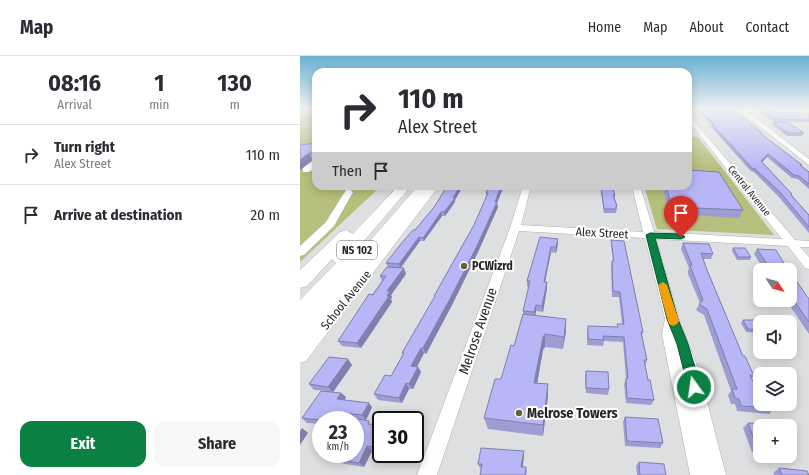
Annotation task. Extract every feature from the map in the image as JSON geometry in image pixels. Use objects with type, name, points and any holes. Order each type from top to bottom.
[{"type":"highway","points":[[300,281],[390,190]]},
{"type":"highway","name":"NS 102","points":[[300,298],[336,262],[401,190]]},
{"type":"highway","name":"NS 102","points":[[300,313],[410,190]]},
{"type":"highway","points":[[300,336],[422,190]]},
{"type":"street","name":"Central Avenue","points":[[698,129],[809,265]]},
{"type":"street","points":[[765,129],[809,163]]},
{"type":"street","points":[[312,166],[306,170],[312,171]]},
{"type":"street","name":"School Avenue","points":[[300,356],[432,190]]},
{"type":"street","name":"Melrose Avenue","points":[[428,475],[515,228],[527,190]]},
{"type":"street","points":[[637,190],[672,319],[691,371],[716,475]]},
{"type":"street","points":[[300,252],[330,224],[348,192]]},
{"type":"street","name":"Alex Street","points":[[515,228],[809,244]]},
{"type":"street","points":[[672,319],[669,334],[700,475]]},
{"type":"green space","points":[[300,129],[312,129],[312,190],[377,190],[300,262]]},
{"type":"green space","points":[[692,136],[698,137],[774,235],[657,229],[645,190],[692,190]]},
{"type":"building","points":[[716,129],[757,129],[762,133],[760,133],[809,172],[809,184],[799,176],[794,175],[768,154],[761,161],[792,194],[791,195],[809,215],[809,227],[780,192],[752,168]]},
{"type":"building","points":[[782,129],[797,129],[804,133],[788,133]]},
{"type":"building","points":[[312,144],[312,153],[309,153],[300,160],[300,145]]},
{"type":"building","points":[[692,170],[719,172],[743,210],[672,207],[667,190],[692,190]]},
{"type":"building","points":[[445,190],[458,190],[453,198],[455,198],[444,212],[441,212],[423,238],[419,237],[399,264],[386,263],[400,245],[435,206]]},
{"type":"building","points":[[487,190],[500,190],[495,202],[497,202],[477,246],[423,348],[421,348],[411,366],[418,367],[409,384],[406,383],[399,398],[374,394],[385,375],[391,376],[404,353],[402,353],[474,225],[488,193],[486,193]]},
{"type":"building","points":[[602,190],[613,190],[615,195],[613,195],[617,206],[616,209],[604,209]]},
{"type":"building","points":[[540,237],[558,239],[556,247],[551,247],[544,282],[547,282],[542,306],[536,305],[534,312],[523,311],[530,281],[527,281]]},
{"type":"building","points":[[611,240],[624,241],[643,332],[641,332],[647,360],[644,360],[654,400],[627,398],[626,378],[628,378],[624,337],[603,336],[604,340],[588,339],[588,326],[618,327],[617,324],[624,324],[620,292],[613,291],[612,261],[614,261]]},
{"type":"building","points":[[683,243],[709,244],[713,254],[701,253],[743,356],[745,356],[753,374],[753,376],[750,375],[753,382],[753,407],[741,406],[739,399],[735,398],[732,389],[737,389],[707,309],[699,304],[703,300],[690,265],[692,265]]},
{"type":"building","points":[[733,248],[745,248],[751,257],[738,257]]},
{"type":"building","points":[[757,249],[776,250],[784,263],[766,263]]},
{"type":"building","points":[[387,267],[404,268],[387,291],[390,291],[387,296],[389,296],[357,343],[338,341],[369,294],[373,295],[386,276],[380,276]]},
{"type":"building","points":[[797,282],[809,299],[809,322],[797,305]]},
{"type":"building","points":[[523,314],[566,319],[564,337],[545,334],[543,337],[534,383],[548,384],[543,425],[484,418],[495,379],[501,379],[511,345],[514,346]]},
{"type":"building","points":[[743,320],[753,320],[753,329],[748,329]]},
{"type":"building","points":[[329,357],[348,359],[328,387],[309,384]]},
{"type":"building","points":[[586,371],[608,372],[609,389],[586,388]]},
{"type":"building","points":[[321,391],[341,393],[337,399],[369,403],[364,412],[312,411],[312,419],[302,418]]},
{"type":"building","points":[[625,417],[658,419],[663,443],[627,441]]},
{"type":"building","points":[[364,420],[369,421],[368,424],[372,424],[372,447],[367,446],[364,452]]},
{"type":"building","points":[[748,423],[753,423],[753,437]]},
{"type":"building","points":[[481,448],[524,451],[521,467],[526,467],[525,475],[480,475],[482,464],[478,464]]},
{"type":"building","points":[[639,462],[664,464],[666,475],[640,475]]},
{"type":"building","points":[[779,468],[807,471],[809,475],[782,475]]},
{"type":"slow traffic","points":[[663,285],[673,321]]},
{"type":"place","name":"PCWizrd","points":[[464,266]]},
{"type":"place","name":"Melrose Towers","points":[[519,413]]},
{"type":"route","points":[[681,237],[650,235],[672,319],[691,371],[694,387]]}]
